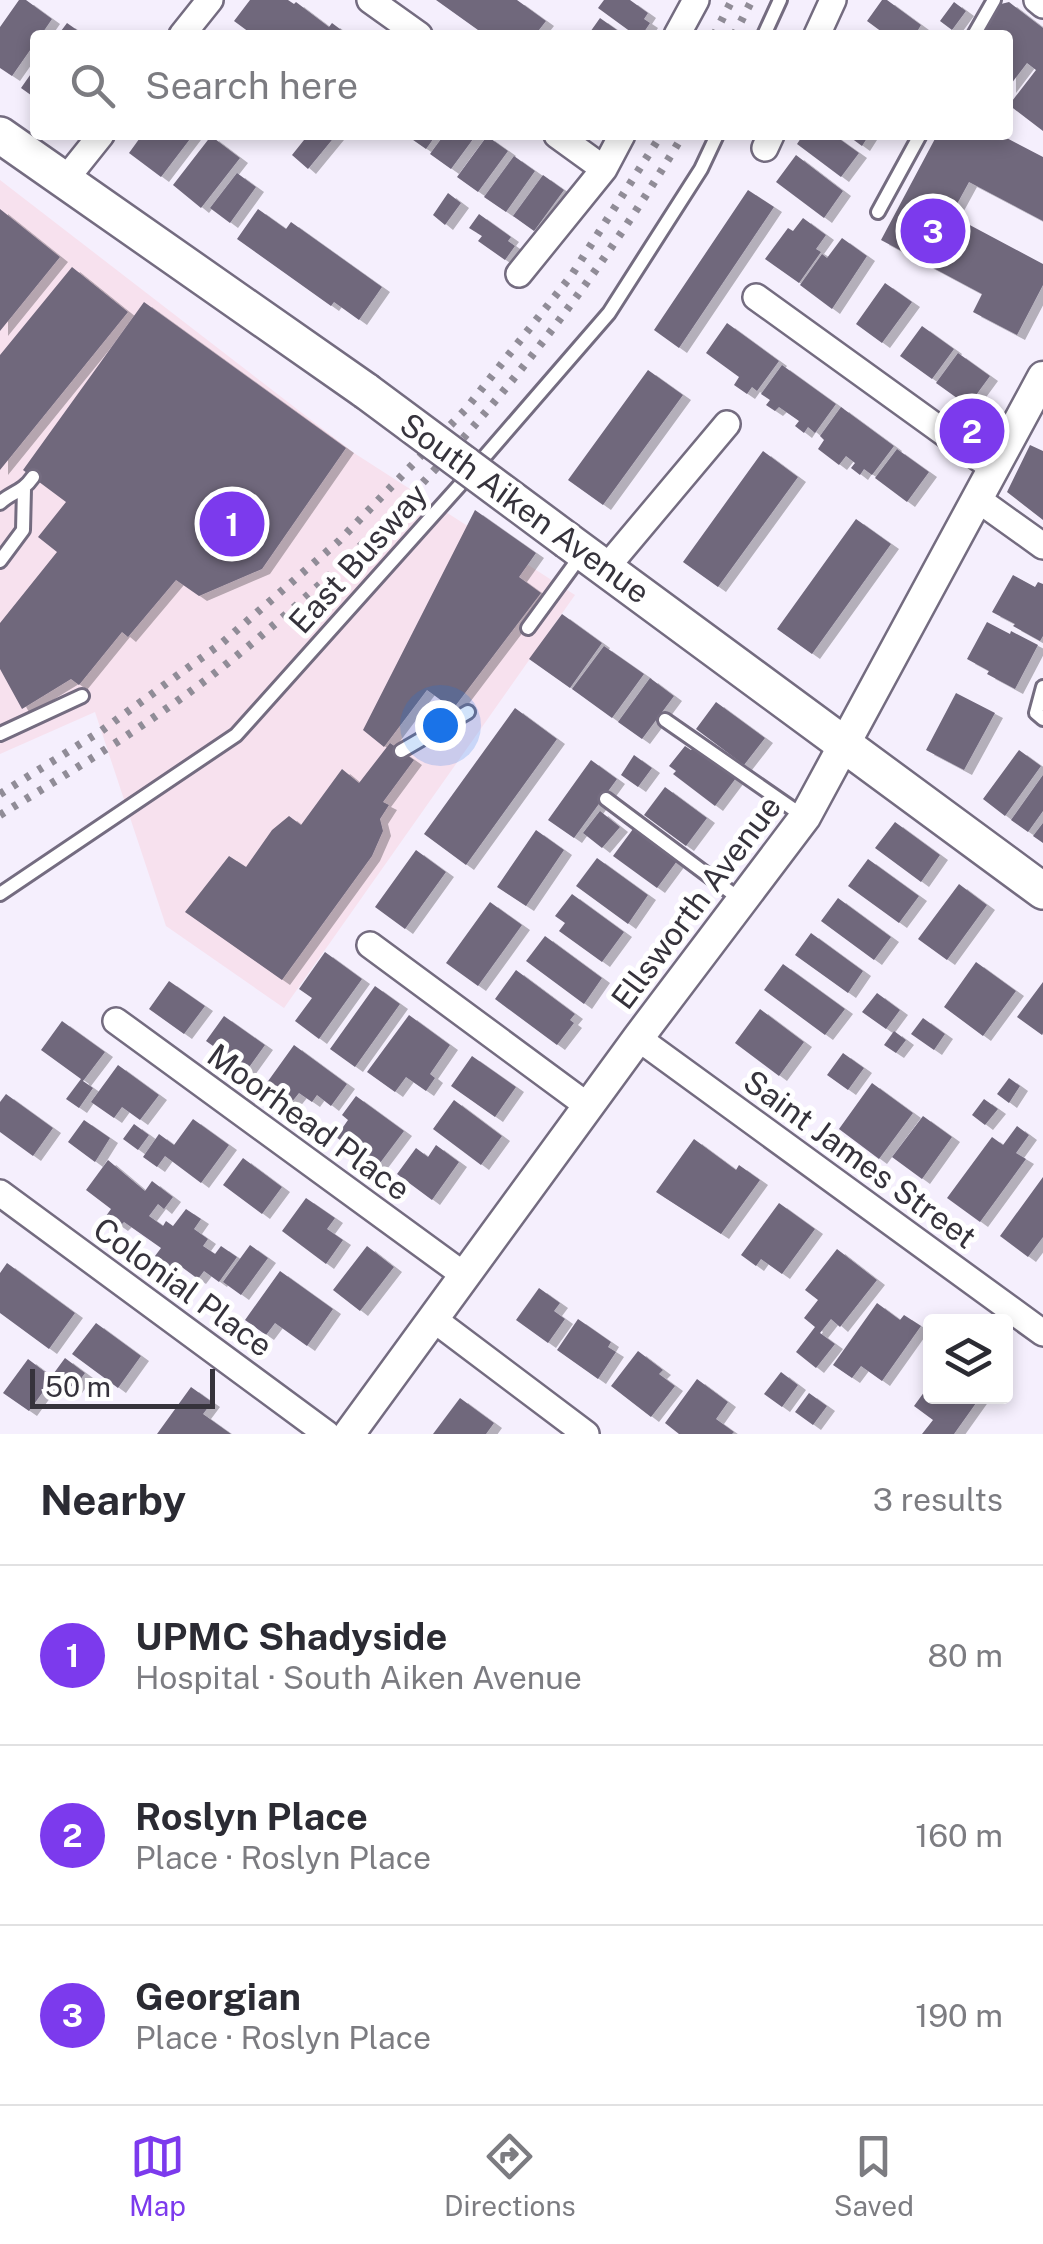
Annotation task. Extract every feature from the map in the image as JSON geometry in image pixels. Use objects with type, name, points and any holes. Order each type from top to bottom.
[{"type":"main road","name":"South Aiken Avenue","points":[[0,135],[366,391],[1043,891]]},
{"type":"street","points":[[186,30],[210,0]]},
{"type":"street","points":[[370,0],[412,30]]},
{"type":"street","points":[[680,30],[696,0]]},
{"type":"street","points":[[819,30],[834,0]]},
{"type":"street","points":[[1036,0],[1043,5]]},
{"type":"street","points":[[65,180],[97,140]]},
{"type":"street","points":[[564,140],[604,169]]},
{"type":"street","points":[[519,274],[604,169],[619,140]]},
{"type":"street","points":[[756,297],[993,468]]},
{"type":"street","name":"Ellsworth Avenue","points":[[349,1434],[805,817],[1043,378]]},
{"type":"street","points":[[586,553],[728,424]]},
{"type":"street","points":[[976,498],[1043,546]]},
{"type":"street","points":[[370,945],[588,1106]]},
{"type":"street","name":"Moorhead Place","points":[[116,1021],[464,1274]]},
{"type":"street","name":"Saint James Street","points":[[638,1038],[1043,1333]]},
{"type":"street","name":"Colonial Place","points":[[0,1193],[327,1434]]},
{"type":"street","points":[[432,1318],[586,1434]]},
{"type":"lane","points":[[766,30],[780,0]]},
{"type":"lane","points":[[977,30],[994,0]]},
{"type":"lane","name":"East Busway","points":[[0,894],[236,735],[609,313],[701,169],[715,140]]},
{"type":"lane","points":[[878,212],[917,140]]},
{"type":"lane","points":[[0,503],[29,483],[22,530],[0,561]]},
{"type":"lane","points":[[528,628],[586,553]]},
{"type":"lane","points":[[1039,716],[1043,687]]},
{"type":"lane","points":[[0,734],[82,696]]},
{"type":"lane","points":[[401,751],[468,712]]},
{"type":"lane","points":[[665,720],[805,817]]},
{"type":"lane","points":[[606,799],[741,900]]},
{"type":"shaded area","points":[[0,180],[354,453],[575,595],[284,1008],[166,926],[95,712],[0,754]]},
{"type":"building","points":[[19,0],[26,0],[52,19],[44,30],[30,30],[30,50],[12,76],[0,68],[0,27]]},
{"type":"building","points":[[250,0],[288,0],[329,27],[332,23],[341,30],[246,30],[234,21]]},
{"type":"building","points":[[436,0],[517,0],[546,21],[539,30],[478,30]]},
{"type":"building","points":[[604,0],[630,0],[648,13],[644,19],[650,23],[645,30],[628,30],[598,8]]},
{"type":"building","points":[[882,0],[887,0],[921,25],[918,30],[879,30],[867,21]]},
{"type":"building","points":[[954,2],[966,11],[952,30],[940,21]]},
{"type":"building","points":[[1009,2],[1043,28],[1043,131],[1013,108],[1013,100],[1036,70],[1027,63],[1013,81],[1013,30],[984,30],[997,5]]},
{"type":"building","points":[[600,18],[617,30],[592,30]]},
{"type":"building","points":[[30,75],[30,94],[21,88]]},
{"type":"building","points":[[138,140],[189,140],[161,177],[129,153]]},
{"type":"building","points":[[208,140],[216,140],[240,158],[201,208],[173,185]]},
{"type":"building","points":[[304,140],[332,140],[308,169],[292,155]]},
{"type":"building","points":[[413,140],[432,140],[426,149]]},
{"type":"building","points":[[440,140],[472,140],[451,169],[430,154]]},
{"type":"building","points":[[484,140],[493,140],[508,151],[478,192],[457,177]]},
{"type":"building","points":[[800,140],[841,140],[859,153],[841,177],[797,144]]},
{"type":"building","points":[[934,140],[1011,140],[1043,157],[1043,221],[969,182],[951,215],[1043,264],[1043,285],[1017,335],[973,312],[982,294],[881,240]]},
{"type":"building","points":[[796,155],[843,191],[824,218],[776,182]]},
{"type":"building","points":[[514,156],[535,171],[506,212],[484,197]]},
{"type":"building","points":[[237,173],[256,187],[230,223],[210,208]]},
{"type":"building","points":[[543,175],[564,190],[534,231],[513,216]]},
{"type":"building","points":[[748,190],[774,207],[679,348],[654,330]]},
{"type":"building","points":[[448,193],[461,203],[445,225],[433,215]]},
{"type":"building","points":[[0,209],[60,257],[0,331]]},
{"type":"building","points":[[258,209],[286,229],[291,222],[382,287],[359,320],[334,302],[331,306],[237,239]]},
{"type":"building","points":[[479,214],[511,237],[508,241],[515,246],[505,260],[478,241],[482,236],[469,228]]},
{"type":"building","points":[[803,218],[826,235],[816,249],[821,252],[799,283],[765,259],[788,228],[793,231]]},
{"type":"building","points":[[842,238],[867,256],[832,309],[800,285],[822,254],[827,258]]},
{"type":"building","points":[[72,267],[128,312],[0,470],[0,355]]},
{"type":"building","points":[[885,283],[912,302],[882,343],[856,324]]},
{"type":"building","points":[[144,302],[346,448],[262,569],[199,596],[176,580],[128,637],[122,632],[79,685],[71,679],[22,709],[0,669],[0,623],[57,552],[38,537],[66,502],[23,470]]},
{"type":"building","points":[[727,323],[779,361],[757,391],[752,387],[747,394],[734,385],[739,377],[706,353]]},
{"type":"building","points":[[922,326],[954,349],[932,379],[900,356]]},
{"type":"building","points":[[958,353],[990,376],[968,406],[936,383]]},
{"type":"building","points":[[782,365],[836,404],[815,433],[808,427],[804,433],[795,426],[799,421],[779,407],[775,411],[766,405],[770,400],[761,394]]},
{"type":"building","points":[[648,370],[683,395],[603,505],[568,480]]},
{"type":"building","points":[[841,407],[894,446],[872,475],[864,469],[860,475],[851,468],[855,463],[846,456],[839,465],[818,449],[824,440],[820,436]]},
{"type":"building","points":[[1030,445],[1043,451],[1043,520],[1007,492]]},
{"type":"building","points":[[897,449],[929,472],[907,502],[875,478]]},
{"type":"building","points":[[763,451],[798,477],[718,587],[683,562]]},
{"type":"building","points":[[475,510],[536,553],[519,577],[541,593],[453,709],[427,690],[384,747],[363,730]]},
{"type":"building","points":[[856,519],[891,544],[812,654],[777,629]]},
{"type":"building","points":[[1013,575],[1035,587],[1038,582],[1043,584],[1040,641],[992,612]]},
{"type":"building","points":[[562,614],[602,643],[570,688],[529,659]]},
{"type":"building","points":[[987,622],[1038,645],[1015,689],[967,659]]},
{"type":"building","points":[[604,646],[644,674],[612,718],[572,689]]},
{"type":"building","points":[[650,678],[674,696],[642,739],[618,722]]},
{"type":"building","points":[[956,693],[995,713],[964,770],[926,750]]},
{"type":"building","points":[[716,702],[765,738],[744,765],[696,729]]},
{"type":"building","points":[[515,708],[557,739],[466,865],[424,834]]},
{"type":"building","points":[[390,743],[414,760],[383,802],[389,805],[380,819],[383,831],[372,856],[282,980],[185,912],[229,856],[246,867],[272,830],[289,816],[301,825],[342,769],[359,783]]},
{"type":"building","points":[[685,746],[691,750],[694,747],[736,778],[715,806],[673,774],[676,771],[669,766]]},
{"type":"building","points":[[1019,750],[1041,766],[1005,816],[983,799]]},
{"type":"building","points":[[634,755],[652,768],[638,787],[621,775]]},
{"type":"building","points":[[591,760],[617,779],[574,838],[548,820]]},
{"type":"building","points":[[1043,775],[1043,811],[1028,832],[1011,820]]},
{"type":"building","points":[[665,787],[707,818],[686,846],[644,815]]},
{"type":"building","points":[[600,811],[620,827],[602,848],[583,833]]},
{"type":"building","points":[[895,822],[940,855],[921,882],[875,848]]},
{"type":"building","points":[[1043,823],[1043,843],[1033,836]]},
{"type":"building","points":[[636,825],[680,857],[657,888],[613,856]]},
{"type":"building","points":[[536,830],[564,850],[526,906],[497,887]]},
{"type":"building","points":[[416,850],[446,872],[405,929],[375,907]]},
{"type":"building","points":[[597,858],[648,895],[628,924],[576,886]]},
{"type":"building","points":[[868,859],[919,896],[899,923],[848,886]]},
{"type":"building","points":[[959,884],[987,905],[947,960],[918,939]]},
{"type":"building","points":[[572,894],[624,932],[602,962],[559,931],[565,923],[555,916]]},
{"type":"building","points":[[838,898],[891,937],[874,960],[821,921]]},
{"type":"building","points":[[490,902],[522,925],[478,986],[446,963]]},
{"type":"building","points":[[811,933],[863,971],[848,993],[795,955]]},
{"type":"building","points":[[545,936],[602,978],[584,1004],[526,961]]},
{"type":"building","points":[[325,952],[362,979],[319,1039],[295,1021],[312,998],[299,989]]},
{"type":"building","points":[[976,962],[1016,991],[983,1036],[944,1007]]},
{"type":"building","points":[[783,964],[845,1009],[825,1035],[764,990]]},
{"type":"building","points":[[516,970],[575,1014],[570,1020],[574,1023],[557,1045],[495,999]]},
{"type":"building","points":[[169,981],[205,1006],[184,1034],[149,1009]]},
{"type":"building","points":[[1043,982],[1043,1033],[1042,1035],[1017,1017]]},
{"type":"building","points":[[375,986],[400,1004],[355,1067],[330,1049]]},
{"type":"building","points":[[877,993],[900,1010],[886,1029],[862,1012]]},
{"type":"building","points":[[760,1009],[804,1042],[779,1076],[735,1043]]},
{"type":"building","points":[[409,1015],[450,1045],[430,1074],[435,1078],[426,1091],[406,1077],[395,1092],[367,1072]]},
{"type":"building","points":[[224,1016],[265,1045],[247,1070],[206,1041]]},
{"type":"building","points":[[923,1018],[945,1034],[934,1050],[911,1034]]},
{"type":"building","points":[[62,1021],[105,1052],[83,1081],[93,1088],[79,1108],[66,1099],[81,1079],[41,1050]]},
{"type":"building","points":[[894,1031],[906,1040],[896,1053],[884,1045]]},
{"type":"building","points":[[294,1045],[347,1084],[331,1106],[317,1095],[312,1102],[299,1093],[291,1103],[266,1084]]},
{"type":"building","points":[[843,1053],[864,1068],[848,1090],[827,1075]]},
{"type":"building","points":[[472,1056],[516,1087],[495,1117],[451,1086]]},
{"type":"building","points":[[118,1065],[159,1095],[140,1120],[122,1107],[114,1118],[91,1102]]},
{"type":"building","points":[[1009,1078],[1020,1086],[1009,1103],[997,1094]]},
{"type":"building","points":[[872,1083],[913,1113],[879,1159],[839,1129]]},
{"type":"building","points":[[6,1094],[53,1128],[33,1156],[0,1132],[0,1102]]},
{"type":"building","points":[[356,1096],[404,1131],[377,1167],[336,1137],[348,1120],[342,1115]]},
{"type":"building","points":[[984,1099],[998,1109],[985,1125],[972,1115]]},
{"type":"building","points":[[454,1100],[502,1136],[481,1165],[433,1129]]},
{"type":"building","points":[[923,1116],[952,1137],[922,1179],[892,1157]]},
{"type":"building","points":[[193,1119],[229,1145],[201,1183],[165,1156],[157,1167],[143,1157],[159,1134],[174,1145]]},
{"type":"building","points":[[84,1120],[110,1138],[95,1162],[68,1142]]},
{"type":"building","points":[[134,1124],[149,1135],[138,1150],[123,1139]]},
{"type":"building","points":[[1017,1126],[1029,1135],[1016,1153],[1026,1159],[980,1222],[947,1198],[992,1137],[1003,1145]]},
{"type":"building","points":[[694,1139],[736,1170],[739,1165],[760,1180],[721,1234],[656,1192]]},
{"type":"building","points":[[436,1145],[459,1162],[432,1200],[397,1174],[416,1148],[428,1157]]},
{"type":"building","points":[[243,1158],[282,1187],[262,1214],[223,1185]]},
{"type":"building","points":[[108,1160],[145,1191],[152,1181],[173,1197],[164,1209],[158,1204],[149,1216],[163,1226],[166,1221],[173,1226],[186,1209],[201,1219],[194,1229],[208,1239],[203,1246],[215,1254],[221,1246],[237,1257],[219,1282],[204,1271],[198,1279],[175,1262],[171,1268],[155,1256],[161,1248],[124,1222],[120,1226],[106,1216],[111,1209],[86,1190]]},
{"type":"building","points":[[1043,1177],[1043,1237],[1028,1257],[1000,1236]]},
{"type":"building","points":[[306,1198],[335,1218],[327,1229],[343,1240],[326,1264],[282,1231]]},
{"type":"building","points":[[779,1203],[815,1229],[782,1274],[761,1259],[756,1266],[741,1255]]},
{"type":"building","points":[[250,1245],[268,1258],[241,1295],[223,1282]]},
{"type":"building","points":[[367,1246],[394,1267],[360,1311],[333,1290]]},
{"type":"building","points":[[837,1249],[877,1280],[840,1327],[831,1319],[820,1333],[835,1344],[816,1368],[796,1352],[815,1327],[804,1318],[818,1300],[805,1290]]},
{"type":"building","points":[[7,1263],[75,1313],[49,1349],[0,1313],[0,1273]]},
{"type":"building","points":[[280,1271],[333,1309],[307,1346],[275,1323],[266,1335],[245,1320]]},
{"type":"building","points":[[539,1288],[560,1303],[554,1311],[565,1319],[548,1343],[516,1320]]},
{"type":"building","points":[[877,1303],[900,1320],[904,1315],[921,1326],[882,1381],[861,1366],[852,1378],[833,1365]]},
{"type":"building","points":[[578,1319],[611,1342],[608,1347],[616,1352],[598,1379],[557,1350]]},
{"type":"building","points":[[96,1323],[141,1356],[118,1388],[72,1354]]},
{"type":"building","points":[[638,1351],[663,1370],[659,1374],[675,1386],[651,1417],[611,1386]]},
{"type":"building","points":[[65,1358],[85,1373],[74,1388],[54,1373]]},
{"type":"building","points":[[28,1359],[53,1378],[29,1411],[3,1393]]},
{"type":"building","points":[[781,1372],[798,1385],[782,1407],[764,1394]]},
{"type":"building","points":[[697,1379],[728,1402],[716,1419],[732,1434],[679,1434],[665,1423]]},
{"type":"building","points":[[191,1387],[212,1402],[203,1414],[231,1434],[157,1434]]},
{"type":"building","points":[[809,1393],[827,1406],[813,1425],[795,1412]]},
{"type":"building","points":[[923,1394],[923,1404],[975,1404],[954,1434],[922,1434],[933,1420],[914,1406]]},
{"type":"building","points":[[460,1398],[494,1423],[486,1434],[433,1434]]},
{"type":"railway","points":[[717,30],[732,0]]},
{"type":"railway","points":[[737,30],[752,0]]},
{"type":"railway","points":[[0,794],[101,731],[222,643],[339,541],[465,410],[571,276],[658,140]]},
{"type":"railway","points":[[0,815],[178,701],[300,602],[364,543],[482,417],[537,350],[637,209],[680,140]]},
{"type":"place","name":"Georgian","points":[[933,231]]},
{"type":"place","name":"Roslyn Place","points":[[972,431]]},
{"type":"place","name":"UPMC Shadyside","points":[[232,524]]}]
